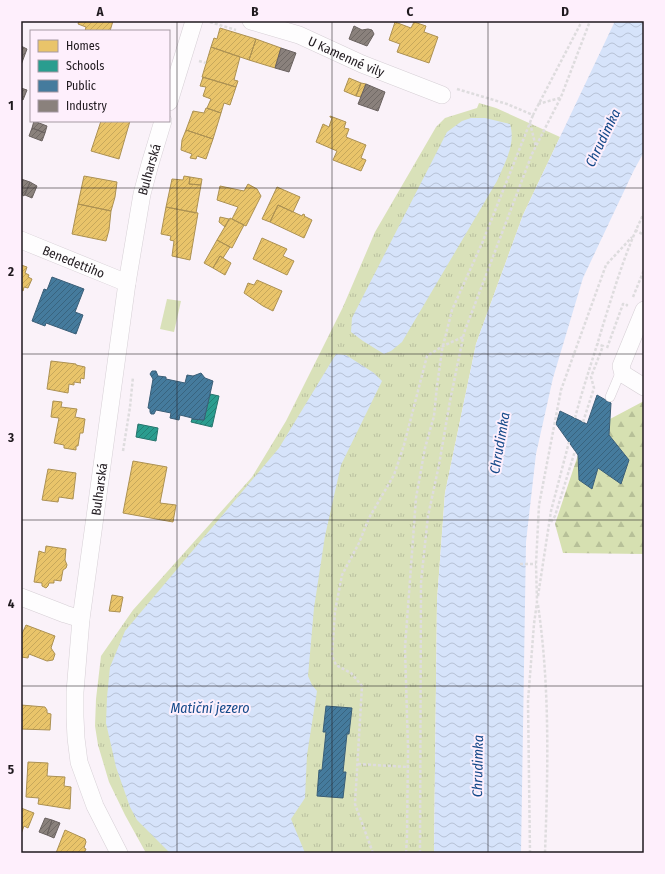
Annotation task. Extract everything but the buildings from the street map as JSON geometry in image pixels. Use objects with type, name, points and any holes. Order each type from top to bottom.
[{"type":"street","points":[[170,99],[194,21]]},
{"type":"street","name":"U Kamenné vily","points":[[251,21],[299,35],[362,64],[442,95]]},
{"type":"street","name":"Bulharská","points":[[119,853],[95,806],[79,762],[75,717],[81,619],[127,283],[142,194],[163,122]]},
{"type":"street","name":"Benedettiho","points":[[21,240],[127,283]]},
{"type":"street","points":[[644,310],[622,362],[621,371],[626,377],[644,387]]},
{"type":"street","points":[[21,597],[81,619]]},
{"type":"lane","points":[[610,397],[621,371]]},
{"type":"path","points":[[406,853],[408,838],[408,767],[405,648],[416,498],[425,448],[434,416],[436,386],[443,346],[452,310],[483,241],[533,115],[582,21]]},
{"type":"path","points":[[420,853],[421,582],[428,516],[463,337],[536,148],[561,97],[590,21]]},
{"type":"path","points":[[442,95],[457,89],[507,104],[533,115]]},
{"type":"path","points":[[538,104],[561,97]]},
{"type":"path","points":[[530,123],[536,148]]},
{"type":"path","points":[[575,418],[583,387],[632,237],[644,213]]},
{"type":"path","points":[[635,230],[644,234]]},
{"type":"path","points":[[545,853],[547,697],[542,629],[537,602],[536,564],[539,505],[561,390],[606,265],[632,237]]},
{"type":"path","points":[[373,853],[355,804],[362,686],[351,673],[336,665],[332,656],[335,611],[342,575],[369,518],[394,475],[404,445],[427,356],[443,346],[463,337]]},
{"type":"path","points":[[597,344],[608,348]]},
{"type":"path","points":[[583,422],[594,388],[592,377],[603,346]]},
{"type":"path","points":[[131,394],[134,371]]},
{"type":"path","points":[[530,853],[528,702],[534,624],[549,524],[569,442]]},
{"type":"path","points":[[549,524],[555,516],[575,451]]},
{"type":"path","points":[[520,564],[536,564]]},
{"type":"path","points":[[358,764],[408,767]]},
{"type":"green space","points":[[479,103],[496,108],[560,137],[523,215],[476,344],[445,493],[437,600],[434,853],[146,853],[109,782],[98,745],[95,726],[96,699],[101,656],[133,610],[252,477],[286,421],[343,307],[375,232],[436,127],[445,118],[477,108]]},
{"type":"green space","points":[[167,299],[181,301],[174,332],[160,329]]},
{"type":"green space","points":[[644,401],[644,554],[563,553],[555,524],[578,455],[579,480],[592,488],[598,468],[621,483],[629,460],[609,435],[610,419]]},
{"type":"water","name":"Chrudimka","points":[[615,21],[644,21],[644,152],[583,278],[553,378],[536,454],[526,542],[521,853],[434,853],[437,600],[445,493],[476,344],[523,215]]},
{"type":"water","points":[[471,118],[485,118],[510,124],[512,139],[509,153],[497,181],[402,342],[391,351],[384,354],[351,332],[352,318],[447,132],[462,121]]},
{"type":"water","name":"Matiční jezero","points":[[336,354],[346,355],[374,373],[382,381],[341,465],[325,536],[314,608],[308,676],[312,685],[317,691],[307,755],[305,798],[291,819],[305,853],[170,853],[137,820],[130,807],[116,767],[106,723],[110,667],[125,631],[279,448]]}]
